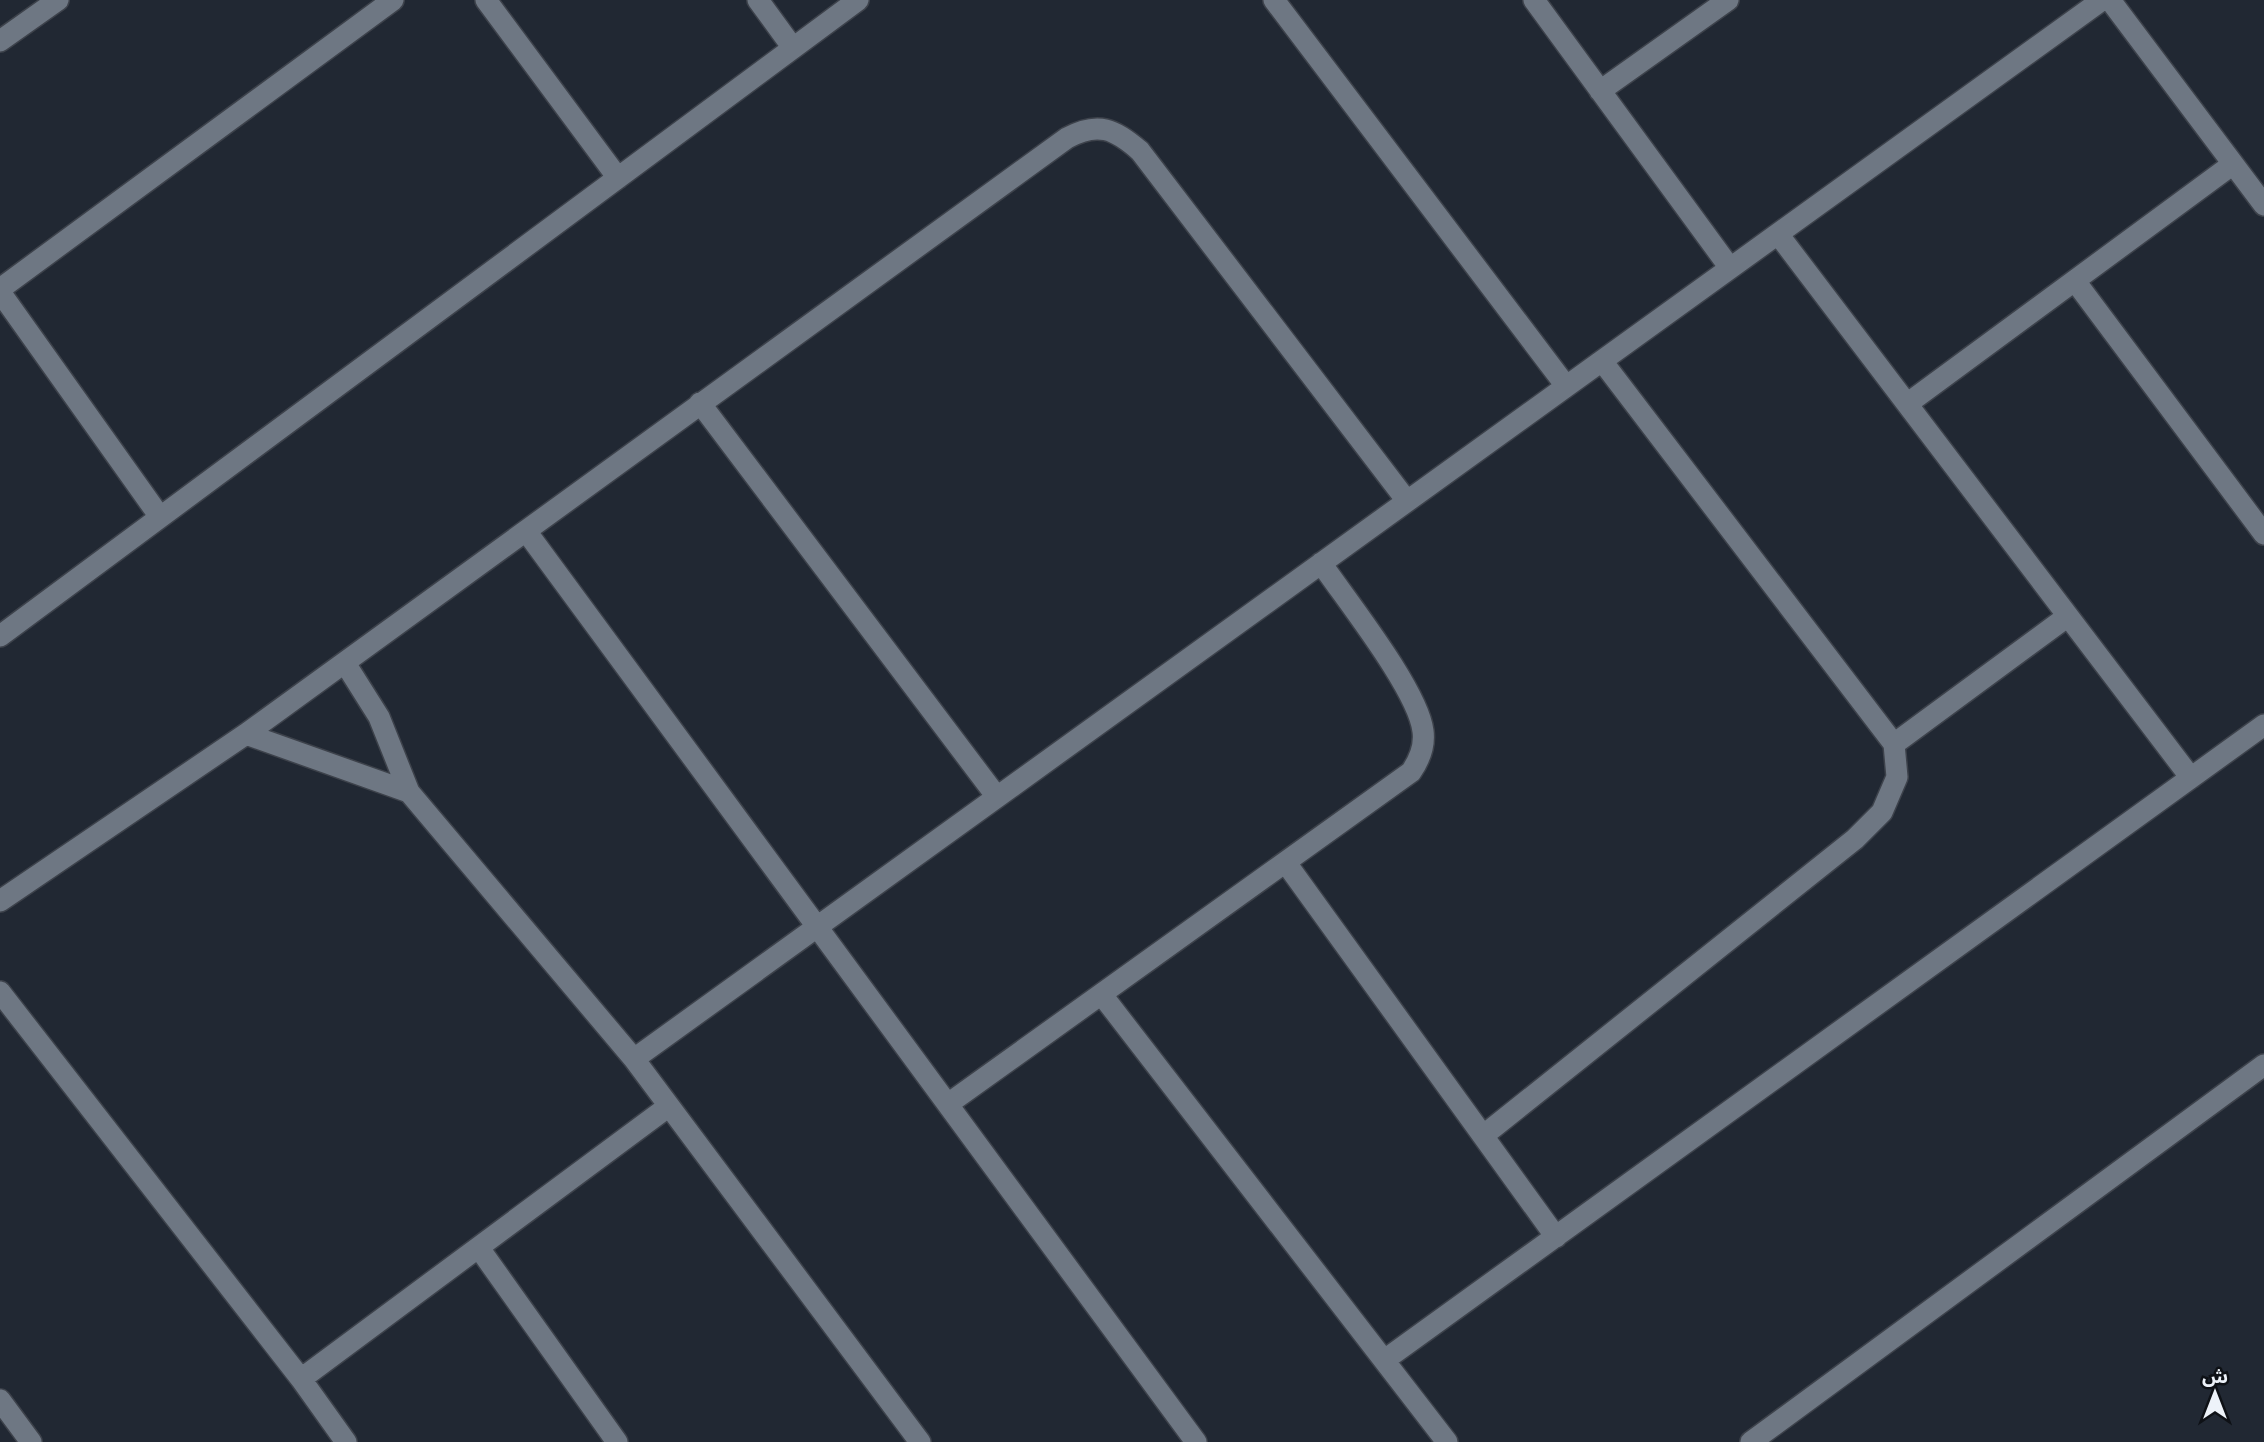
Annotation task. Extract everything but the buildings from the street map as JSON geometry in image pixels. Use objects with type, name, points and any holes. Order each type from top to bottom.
[{"type":"street","points":[[0,41],[58,0]]},
{"type":"street","points":[[160,517],[0,290],[393,0]]},
{"type":"street","points":[[486,0],[618,178]]},
{"type":"street","points":[[758,0],[793,48]]},
{"type":"street","points":[[0,635],[858,0]]},
{"type":"street","points":[[1274,0],[1566,386]]},
{"type":"street","points":[[1534,0],[1730,268]]},
{"type":"street","points":[[1600,91],[1728,0]]},
{"type":"street","points":[[634,1059],[2102,0]]},
{"type":"street","points":[[2109,0],[2264,205]]},
{"type":"street","points":[[0,901],[246,734],[699,402],[1067,138],[1083,130],[1101,128],[1123,136],[1140,152],[1407,501]]},
{"type":"street","points":[[1907,404],[2232,164]]},
{"type":"street","points":[[1778,234],[2191,778]]},
{"type":"street","points":[[2075,281],[2264,534]]},
{"type":"street","points":[[1484,1135],[1856,839],[1882,812],[1898,778],[1894,744],[1602,361]]},
{"type":"street","points":[[699,402],[996,797]]},
{"type":"street","points":[[526,531],[1196,1442]]},
{"type":"street","points":[[948,1104],[1405,779],[1417,764],[1423,744],[1422,723],[1410,694],[1321,563]]},
{"type":"street","points":[[1894,744],[2068,616]]},
{"type":"street","points":[[345,663],[379,718],[409,792],[634,1059],[920,1442]]},
{"type":"street","points":[[1386,1359],[2264,725]]},
{"type":"street","points":[[246,734],[409,792]]},
{"type":"street","points":[[1286,863],[1556,1237]]},
{"type":"street","points":[[0,992],[346,1442]]},
{"type":"street","points":[[1102,995],[1386,1359],[1447,1442]]},
{"type":"street","points":[[1751,1442],[2264,1065]]},
{"type":"street","points":[[300,1379],[669,1106]]},
{"type":"street","points":[[478,1248],[617,1442]]},
{"type":"street","points":[[0,1400],[32,1442]]}]
